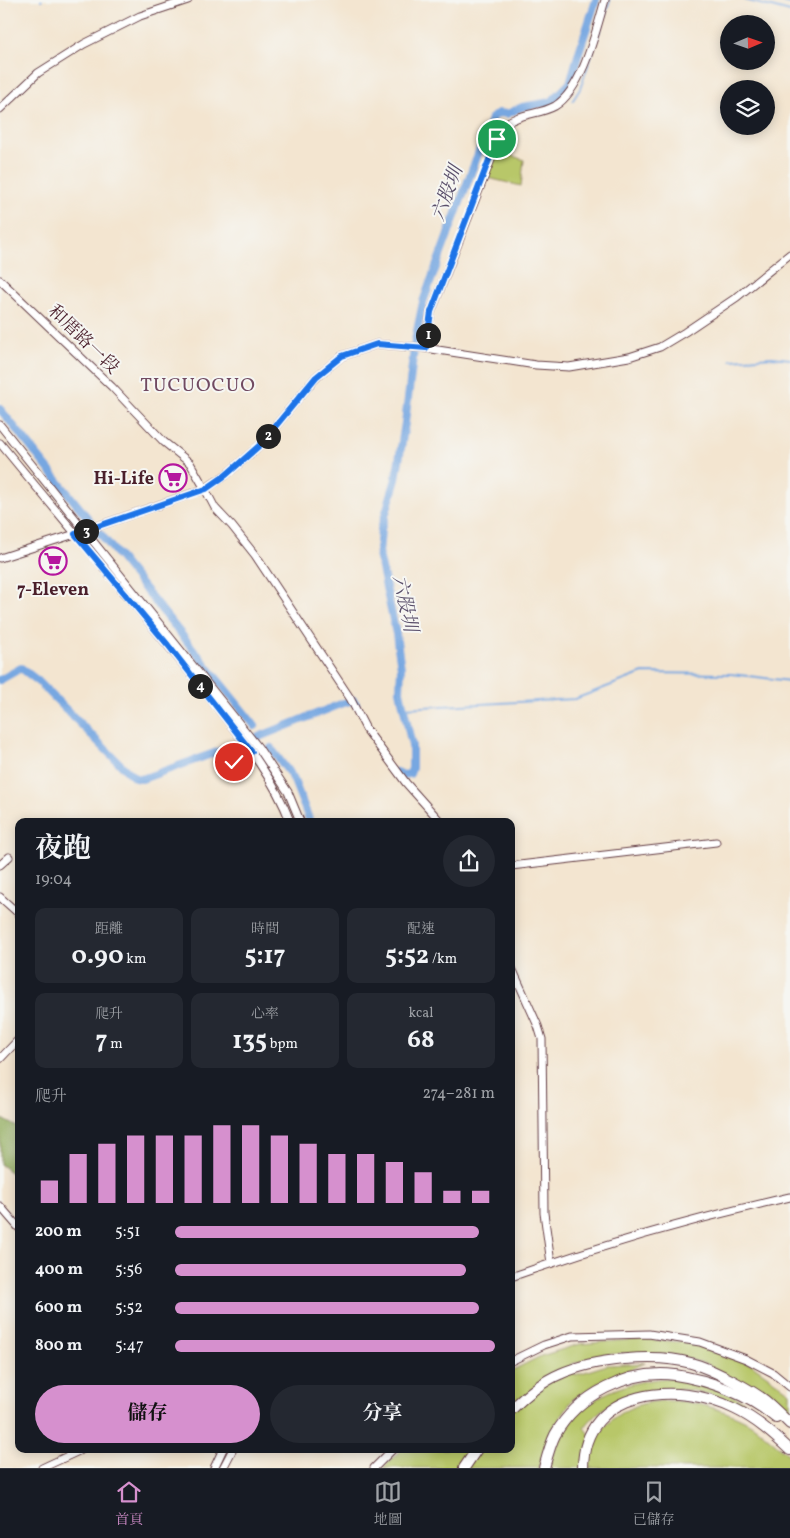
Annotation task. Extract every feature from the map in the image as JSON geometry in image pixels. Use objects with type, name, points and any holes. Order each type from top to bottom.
[{"type":"highway","points":[[515,1406],[528,1394],[560,1374],[602,1362],[640,1357],[691,1363],[727,1378],[767,1402],[790,1424]]},
{"type":"highway","points":[[544,1468],[555,1435],[580,1405],[593,1394],[625,1380],[643,1376],[673,1374],[699,1380],[728,1390],[770,1413],[790,1430]]},
{"type":"highway","points":[[582,1468],[586,1441],[592,1428],[607,1413],[620,1404],[638,1397],[680,1394],[700,1397],[734,1409],[756,1421],[790,1450]]},
{"type":"highway","points":[[464,1468],[474,1453]]},
{"type":"street","points":[[0,108],[38,73],[84,44],[140,16],[188,0]]},
{"type":"street","points":[[426,348],[431,312],[497,139],[505,124],[515,117],[546,110],[556,105],[574,87],[583,69],[605,0]]},
{"type":"street","points":[[0,558],[206,489],[226,475],[254,450],[316,377],[342,356],[377,344],[412,346],[536,365],[569,367],[629,357],[660,347],[685,332],[738,297],[790,254]]},
{"type":"street","name":"和厝路一段","points":[[0,280],[112,387],[164,442],[190,463],[215,508],[255,555],[350,698],[366,729],[389,761],[437,818]]},
{"type":"street","points":[[0,425],[240,731]]},
{"type":"street","points":[[0,442],[75,534],[272,767],[288,792],[299,818]]},
{"type":"street","points":[[234,762],[255,749]]},
{"type":"street","points":[[255,749],[282,800],[289,818]]},
{"type":"street","points":[[515,866],[716,842]]},
{"type":"street","points":[[0,865],[9,857]]},
{"type":"street","points":[[0,897],[15,910]]},
{"type":"street","points":[[515,975],[542,1039],[544,1213],[551,1263]]},
{"type":"street","points":[[0,1059],[15,1043]]},
{"type":"street","points":[[515,1276],[611,1244],[704,1218],[790,1197]]},
{"type":"street","points":[[0,1206],[15,1223]]},
{"type":"street","points":[[515,1359],[544,1344],[572,1336],[649,1334],[700,1342],[736,1355],[773,1373],[790,1387]]},
{"type":"street","points":[[42,1468],[74,1453]]},
{"type":"street","points":[[214,1468],[221,1453]]},
{"type":"street","points":[[223,1468],[231,1453]]},
{"type":"street","points":[[374,1468],[389,1453]]},
{"type":"green space","points":[[493,149],[524,160],[521,186],[484,177]]},
{"type":"green space","points":[[0,1118],[15,1126],[15,1176],[0,1164]]},
{"type":"green space","points":[[639,1339],[682,1342],[708,1349],[751,1364],[790,1392],[790,1416],[707,1364],[673,1355],[624,1353],[602,1355],[571,1364],[575,1375],[607,1365],[645,1363],[598,1383],[572,1400],[550,1433],[538,1468],[383,1468],[398,1453],[515,1453],[515,1369],[541,1356],[580,1344]]},
{"type":"green space","points":[[667,1378],[696,1383],[724,1392],[745,1402],[770,1421],[733,1403],[713,1396],[695,1391],[664,1389],[648,1391],[619,1400],[594,1416],[584,1428],[596,1440],[609,1422],[625,1410],[644,1403],[686,1402],[707,1406],[752,1424],[788,1454],[790,1457],[790,1468],[548,1468],[556,1447],[566,1429],[578,1414],[592,1402],[607,1393],[625,1386]]},
{"type":"waterway","name":"六股圳","points":[[396,772],[403,775],[410,774],[412,768],[412,746],[400,691],[401,668],[396,634],[379,554],[381,529],[396,479],[415,341],[423,302],[491,119],[498,113],[507,114],[522,107],[551,102],[570,83],[596,0]]},
{"type":"waterway","points":[[573,100],[580,89],[610,0]]},
{"type":"waterway","points":[[745,0],[790,12]]},
{"type":"waterway","points":[[774,0],[790,4]]},
{"type":"waterway","points":[[731,360],[772,357],[790,359]]},
{"type":"waterway","points":[[0,409],[91,522]]},
{"type":"waterway","points":[[99,532],[255,726]]},
{"type":"waterway","name":"六股圳","points":[[0,680],[21,668],[38,681],[127,771],[135,778],[142,779],[256,738],[341,704],[353,700],[356,704]]},
{"type":"waterway","points":[[403,708],[575,699],[643,673],[731,674],[790,681]]},
{"type":"waterway","points":[[271,748],[293,778],[309,818]]},
{"type":"place","name":"Hi-Life","points":[[173,478]]},
{"type":"place","name":"7-Eleven","points":[[53,561]]},
{"type":"district","name":"TUCUOCUO","points":[[198,384]]},
{"type":"route","points":[[234,762],[252,752],[168,645],[75,534],[206,489],[244,461],[260,445],[316,377],[342,356],[377,344],[426,348],[431,312],[497,139]]}]
